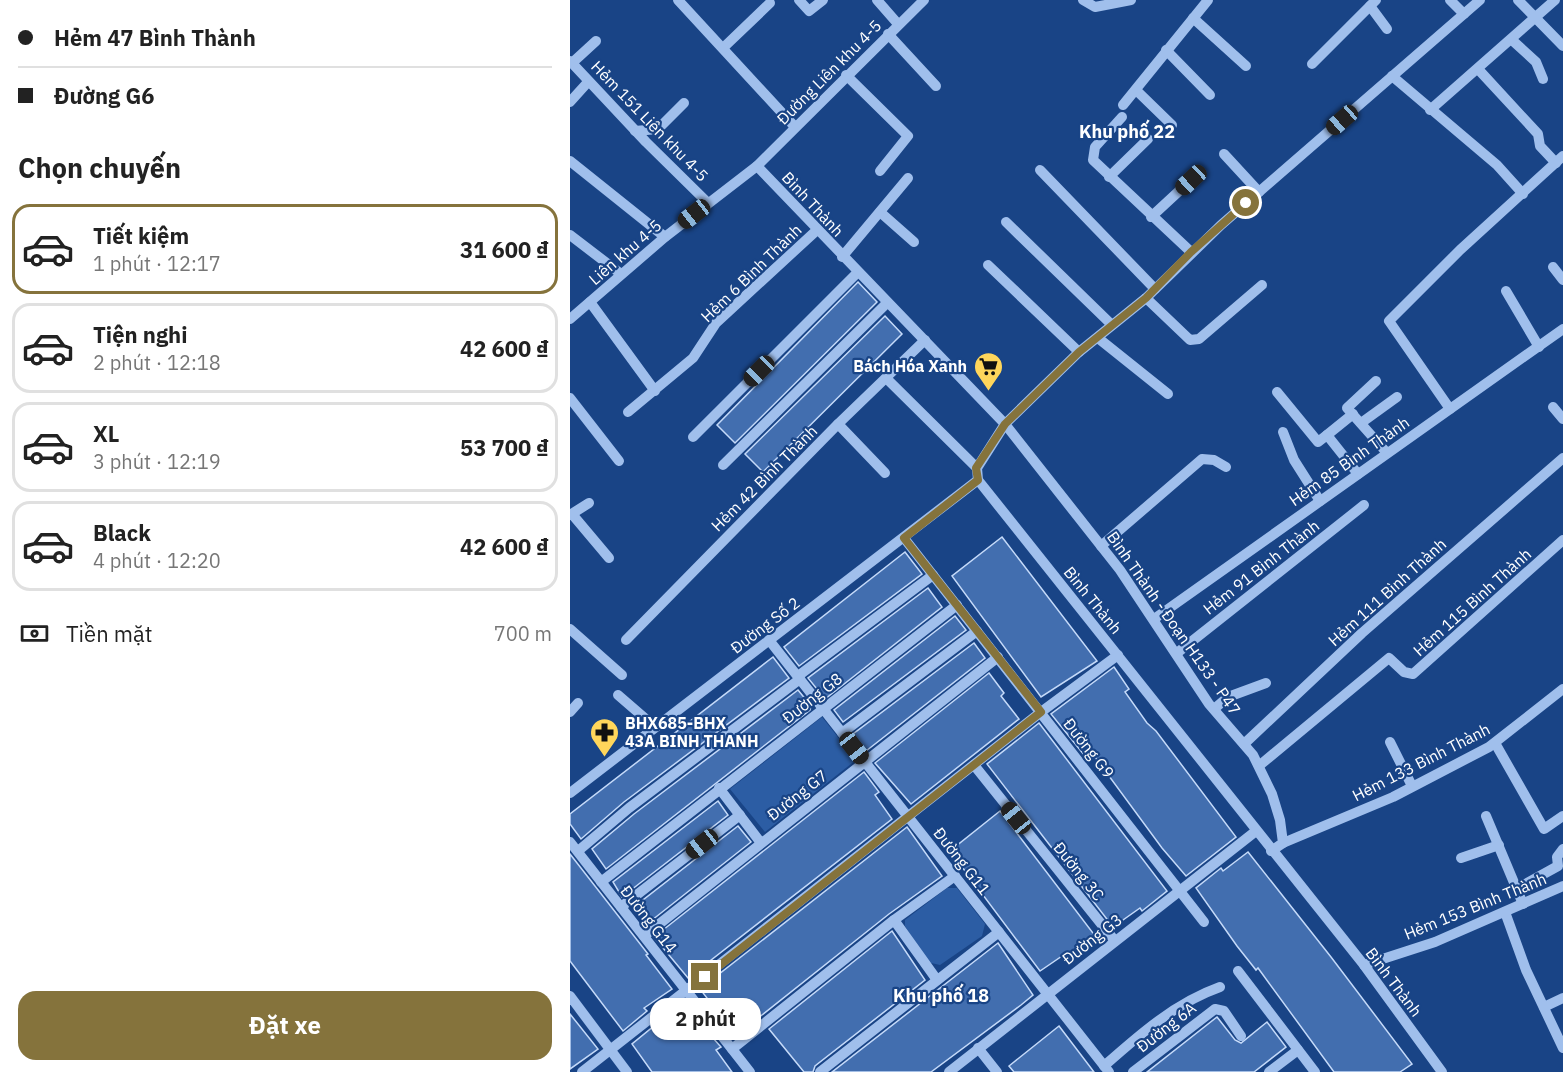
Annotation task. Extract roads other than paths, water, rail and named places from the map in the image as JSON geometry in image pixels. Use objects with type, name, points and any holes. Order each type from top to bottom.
[{"type":"street","points":[[799,0],[809,11],[823,0]]},
{"type":"street","points":[[877,0],[898,24]]},
{"type":"street","name":"Đường Liên khu 4-5","points":[[757,166],[924,0]]},
{"type":"street","points":[[1083,0],[1095,6],[1131,0]]},
{"type":"street","points":[[1123,105],[1208,0]]},
{"type":"street","points":[[1450,0],[1464,14]]},
{"type":"street","points":[[886,378],[976,468],[1005,424],[1079,352],[1146,298],[1191,252],[1480,0]]},
{"type":"street","points":[[1518,0],[1563,46]]},
{"type":"street","points":[[1430,110],[1555,0]]},
{"type":"street","points":[[684,2],[795,127]]},
{"type":"street","points":[[723,48],[770,3]]},
{"type":"street","points":[[1312,64],[1373,3],[1387,29]]},
{"type":"street","points":[[1192,18],[1246,66]]},
{"type":"street","points":[[888,34],[936,86]]},
{"type":"street","points":[[1512,40],[1536,62],[1543,80]]},
{"type":"street","points":[[571,62],[596,41]]},
{"type":"street","points":[[1166,50],[1210,95]]},
{"type":"street","name":"Hẻm 151 Liên khu 4-5","points":[[571,62],[635,131],[708,203]]},
{"type":"street","points":[[1450,409],[1389,321],[1460,250],[1560,160],[1540,146],[1538,134],[1479,69]]},
{"type":"street","points":[[846,75],[908,136],[880,171]]},
{"type":"street","points":[[1392,76],[1497,165],[1522,194]]},
{"type":"street","points":[[570,102],[588,82]]},
{"type":"street","points":[[1136,90],[1172,125]]},
{"type":"street","points":[[635,131],[658,129],[684,103]]},
{"type":"street","points":[[1122,117],[1095,147],[1093,160],[1151,217],[1191,252]]},
{"type":"street","points":[[1109,177],[1148,139]]},
{"type":"street","points":[[1224,154],[1259,192]]},
{"type":"street","points":[[570,161],[665,237]]},
{"type":"street","name":"Liên khu 4-5","points":[[570,319],[665,237],[757,166]]},
{"type":"street","name":"Bình Thành","points":[[757,166],[857,273],[1005,424]]},
{"type":"street","points":[[1040,170],[1155,289]]},
{"type":"street","points":[[842,257],[908,178]]},
{"type":"street","points":[[1151,217],[1191,180]]},
{"type":"street","points":[[880,212],[914,242]]},
{"type":"street","points":[[1006,222],[1112,325]]},
{"type":"street","name":"Hẻm 6 Bình Thành","points":[[628,412],[693,358],[716,322],[818,230]]},
{"type":"street","points":[[570,235],[621,274]]},
{"type":"street","points":[[988,265],[1079,352]]},
{"type":"street","points":[[1553,267],[1563,280]]},
{"type":"street","points":[[693,437],[857,273]]},
{"type":"street","points":[[1146,298],[1190,340],[1199,339],[1262,285]]},
{"type":"street","points":[[1506,291],[1539,347]]},
{"type":"street","points":[[590,302],[655,391]]},
{"type":"street","points":[[723,465],[887,303]]},
{"type":"street","name":"Hẻm 85 Bình Thành","points":[[1154,619],[1563,329]]},
{"type":"street","points":[[1098,338],[1168,394]]},
{"type":"street","name":"Hẻm 42 Bình Thành","points":[[626,640],[838,424],[925,340]]},
{"type":"street","points":[[1376,381],[1347,408],[1387,453]]},
{"type":"street","points":[[1277,392],[1318,442],[1353,414]]},
{"type":"street","points":[[1361,423],[1397,397]]},
{"type":"street","points":[[570,399],[619,461]]},
{"type":"street","points":[[1553,407],[1563,418]]},
{"type":"street","points":[[838,424],[885,473]]},
{"type":"street","name":"Bình Thành - Đoạn H133 - P47","points":[[1005,424],[1101,546],[1154,619],[1214,709],[1260,765],[1280,820],[1282,843]]},
{"type":"street","points":[[1283,432],[1294,460],[1320,501]]},
{"type":"street","points":[[1327,435],[1358,474]]},
{"type":"street","name":"Hẻm 111 Bình Thành","points":[[1244,744],[1362,633],[1563,458]]},
{"type":"street","points":[[1101,546],[1202,459],[1214,460],[1226,468]]},
{"type":"street","name":"Bình Thành","points":[[976,468],[978,480],[1364,965],[1442,1072]]},
{"type":"street","name":"Đường Số 2","points":[[570,793],[978,480]]},
{"type":"street","points":[[589,503],[571,514],[609,558]]},
{"type":"street","name":"Hẻm 91 Bình Thành","points":[[1177,653],[1364,505]]},
{"type":"street","name":"Đường G9","points":[[904,538],[1204,922]]},
{"type":"street","name":"Hẻm 115 Bình Thành","points":[[1260,765],[1389,658],[1404,672],[1413,674],[1563,540]]},
{"type":"street","points":[[578,852],[647,794],[933,575]]},
{"type":"street","name":"Đường G8","points":[[601,882],[957,605]]},
{"type":"street","points":[[570,629],[621,675]]},
{"type":"street","points":[[842,733],[977,631]]},
{"type":"street","name":"Đường G11","points":[[770,640],[1106,1069]]},
{"type":"street","points":[[582,1072],[1041,712],[1118,656]]},
{"type":"street","name":"Đường G7","points":[[644,936],[998,657]]},
{"type":"street","points":[[1214,709],[1228,697],[1266,683]]},
{"type":"street","name":"Hẻm 133 Bình Thành","points":[[1282,843],[1412,786],[1495,743],[1563,689]]},
{"type":"street","points":[[618,695],[656,728]]},
{"type":"street","points":[[1390,742],[1412,786]]},
{"type":"street","points":[[1495,743],[1544,829],[1563,816]]},
{"type":"street","name":"Đường 3C","points":[[974,765],[1115,941]]},
{"type":"street","points":[[719,788],[761,843]]},
{"type":"street","points":[[621,907],[740,815]]},
{"type":"street","points":[[1486,816],[1523,904]]},
{"type":"street","name":"Đường G3","points":[[948,1072],[1256,831]]},
{"type":"street","name":"Đường G14","points":[[570,842],[750,1072]]},
{"type":"street","points":[[1272,851],[1282,843]]},
{"type":"street","points":[[1461,858],[1499,845]]},
{"type":"street","points":[[1518,888],[1558,866],[1557,857],[1563,849]]},
{"type":"street","points":[[732,1049],[894,920],[954,876]]},
{"type":"street","name":"Hẻm 153 Bình Thành","points":[[1364,965],[1435,942],[1563,886]]},
{"type":"street","points":[[1505,912],[1526,970],[1563,1048]]},
{"type":"street","points":[[894,920],[937,980]]},
{"type":"street","points":[[820,1072],[999,932]]},
{"type":"street","points":[[1238,970],[1315,1072]]},
{"type":"street","points":[[1106,1069],[1137,1036],[1198,995],[1220,987]]},
{"type":"street","points":[[570,996],[627,1072]]},
{"type":"street","points":[[1544,1007],[1563,998]]},
{"type":"street","name":"Đường 6A","points":[[1132,1072],[1215,1009],[1224,1011],[1240,1036]]},
{"type":"street","points":[[978,1048],[997,1072]]},
{"type":"street","points":[[1269,1072],[1298,1050]]},
{"type":"place","name":"Bách Hóa Xanh","points":[[988,392]]},
{"type":"place","name":"BHX685-BHX 43A BINH THANH","points":[[604,758]]},
{"type":"district","name":"Khu phố 22","points":[[1127,132]]},
{"type":"district","name":"Khu phố 18","points":[[941,996]]}]
